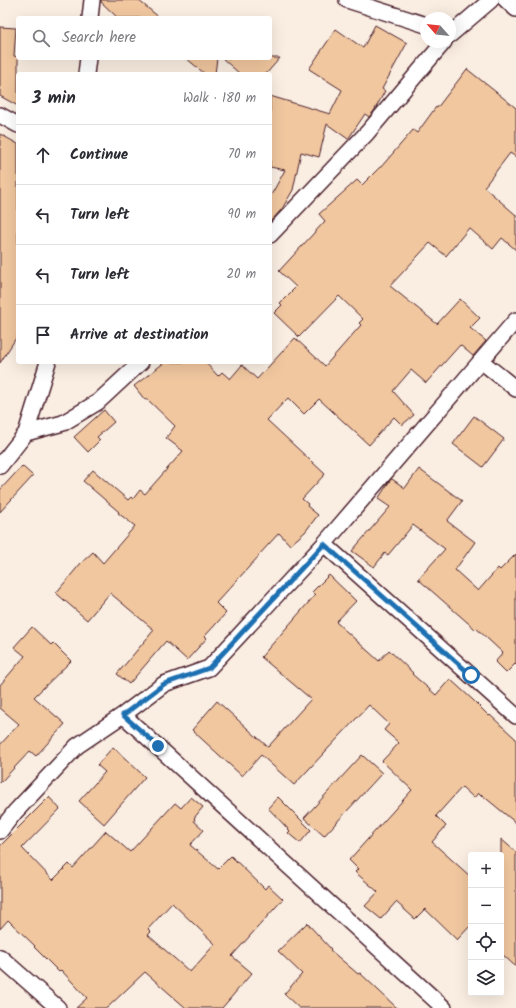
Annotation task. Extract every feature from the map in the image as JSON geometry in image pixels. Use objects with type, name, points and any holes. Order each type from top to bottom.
[{"type":"street","points":[[90,16],[92,0]]},
{"type":"street","points":[[347,0],[420,23]]},
{"type":"street","points":[[456,30],[491,0]]},
{"type":"street","points":[[506,0],[516,9]]},
{"type":"street","points":[[272,234],[367,133],[439,48]]},
{"type":"street","points":[[86,72],[88,60]]},
{"type":"street","points":[[0,115],[16,123]]},
{"type":"street","points":[[0,831],[15,812],[77,746],[123,715],[164,684],[209,668],[324,544],[480,360],[516,320]]},
{"type":"street","points":[[480,360],[516,389]]},
{"type":"street","points":[[0,466],[26,433],[47,364]]},
{"type":"street","points":[[26,433],[63,423],[98,402],[139,364]]},
{"type":"street","points":[[324,544],[516,716]]},
{"type":"street","points":[[123,715],[444,1008]]},
{"type":"street","points":[[0,957],[58,1008]]},
{"type":"building","points":[[101,0],[138,0],[158,16],[116,16],[101,2]]},
{"type":"building","points":[[375,25],[407,43],[382,89],[385,91],[374,111],[369,117],[365,114],[348,139],[327,124],[319,157],[301,152],[293,190],[282,209],[272,220],[272,193],[285,170],[272,167],[272,97],[330,114],[342,90],[309,69],[336,29],[363,48]]},
{"type":"building","points":[[0,27],[16,28],[14,56],[16,56],[16,60],[18,60],[18,72],[16,72],[16,105],[0,96]]},
{"type":"building","points":[[272,58],[280,58],[268,72],[238,72],[224,60],[272,60]]},
{"type":"building","points":[[188,60],[217,60],[215,72],[203,72]]},
{"type":"building","points":[[467,69],[516,108],[516,157],[510,153],[484,187],[516,215],[516,250],[502,238],[493,249],[469,228],[446,256],[430,243],[390,286],[437,324],[460,299],[480,318],[470,328],[486,341],[473,356],[460,345],[426,383],[411,370],[393,391],[414,415],[402,425],[394,417],[369,445],[319,399],[304,414],[288,398],[267,420],[325,474],[302,499],[308,504],[307,506],[318,515],[305,532],[290,545],[279,533],[258,556],[216,603],[226,613],[205,636],[207,638],[187,660],[166,641],[129,684],[117,674],[154,630],[110,593],[87,620],[56,593],[81,563],[93,552],[103,563],[135,526],[118,513],[119,512],[83,481],[93,470],[128,500],[131,497],[133,499],[140,490],[145,494],[183,451],[166,438],[175,426],[147,399],[145,400],[134,386],[162,364],[207,364],[218,376],[222,372],[230,379],[242,365],[257,379],[295,338],[325,366],[361,325],[359,323],[363,319],[339,296],[299,337],[274,313],[282,305],[280,303],[296,287],[279,271],[325,221],[319,214],[357,180],[362,185],[381,167],[413,130],[417,133],[436,107],[437,108]]},
{"type":"building","points":[[0,134],[16,143],[16,338],[0,363]]},
{"type":"building","points":[[104,410],[114,422],[97,437],[100,440],[88,452],[74,437]]},
{"type":"building","points":[[474,416],[504,439],[483,467],[453,444]]},
{"type":"building","points":[[22,466],[33,476],[0,512],[0,490]]},
{"type":"building","points":[[419,469],[462,501],[447,521],[475,542],[455,570],[478,591],[498,568],[500,570],[516,554],[516,665],[515,664],[506,673],[495,662],[503,653],[418,579],[445,549],[413,525],[388,555],[385,553],[374,567],[352,551],[390,507],[378,499],[391,479],[405,488]]},
{"type":"building","points":[[329,575],[356,601],[336,622],[379,661],[389,650],[413,673],[412,674],[436,695],[450,679],[516,739],[516,823],[482,795],[481,796],[478,793],[474,798],[462,787],[436,816],[446,826],[432,842],[468,874],[468,928],[457,940],[425,909],[415,919],[396,902],[381,919],[365,906],[378,892],[355,872],[358,869],[349,860],[412,790],[382,761],[399,743],[384,730],[389,724],[369,705],[294,785],[261,755],[242,776],[192,730],[217,701],[268,747],[311,699],[261,657],[315,595],[312,592]]},
{"type":"building","points":[[32,627],[51,645],[53,643],[71,661],[34,697],[65,724],[36,756],[30,751],[0,783],[0,745],[19,724],[0,708],[0,685],[25,656],[14,647]]},
{"type":"building","points":[[113,747],[145,777],[104,824],[79,801],[105,772],[97,765]]},
{"type":"building","points":[[362,755],[382,773],[324,836],[304,818]]},
{"type":"building","points":[[49,797],[60,809],[22,848],[53,880],[69,864],[73,868],[106,831],[130,852],[175,803],[181,808],[191,797],[203,807],[194,818],[194,821],[204,830],[190,845],[218,869],[231,856],[265,889],[268,885],[283,899],[232,956],[252,973],[222,1008],[186,1008],[145,972],[107,1008],[76,1008],[87,998],[61,970],[59,972],[8,920],[0,929],[0,846]],"holes":[[[172,903],[215,944],[190,972],[148,935],[151,932],[148,929]]]},
{"type":"building","points":[[278,797],[311,830],[300,843],[288,833],[290,831],[268,808]]},
{"type":"building","points":[[501,839],[516,852],[516,967],[504,956],[504,852],[501,852]]},
{"type":"building","points":[[307,923],[331,949],[330,950],[358,974],[360,973],[397,1008],[299,1008],[284,994],[302,974],[278,951]]},
{"type":"route","points":[[158,746],[123,715],[164,684],[209,668],[324,544],[471,675]]}]
